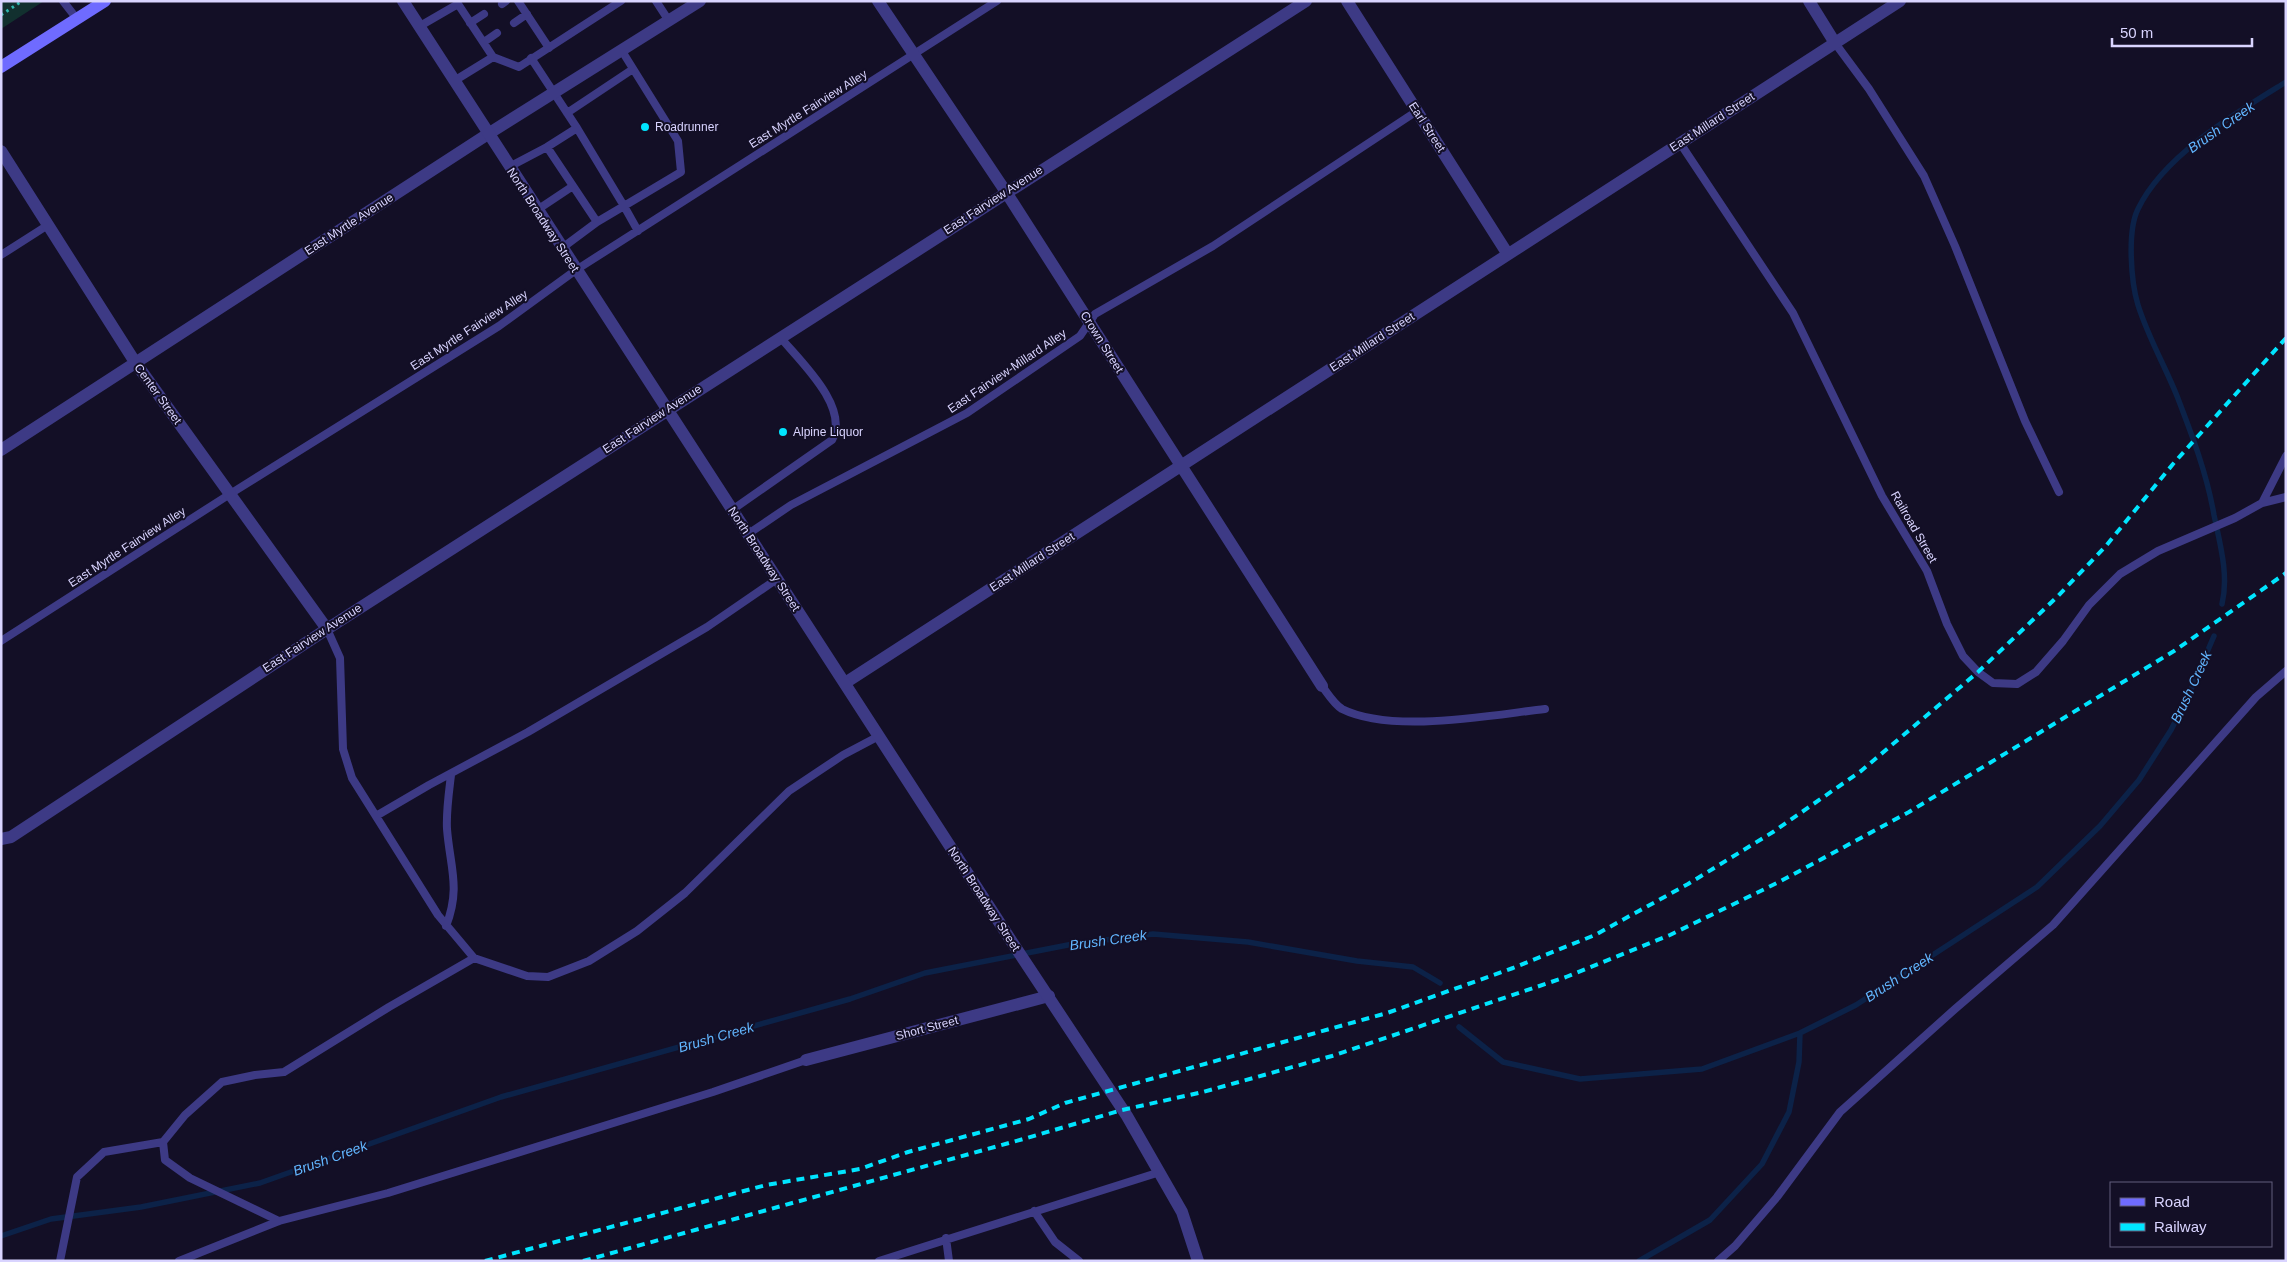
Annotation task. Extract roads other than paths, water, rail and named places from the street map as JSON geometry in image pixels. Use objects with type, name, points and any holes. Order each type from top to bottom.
[{"type":"main road","points":[[1,67],[104,1]]},
{"type":"street","name":"North Broadway Street","points":[[403,1],[1012,942],[1127,1116],[1182,1212],[1198,1261]]},
{"type":"street","name":"East Myrtle Avenue","points":[[1,450],[488,134],[700,1]]},
{"type":"street","name":"Crown Street","points":[[878,1],[1006,192],[1322,686]]},
{"type":"street","name":"East Fairview Avenue","points":[[1,839],[11,837],[327,628],[780,336],[1306,1]]},
{"type":"street","name":"Earl Street","points":[[1347,1],[1507,253]]},
{"type":"street","points":[[1809,1],[1835,43]]},
{"type":"street","name":"East Millard Street","points":[[845,683],[1181,467],[1507,253],[1900,1]]},
{"type":"street","name":"Center Street","points":[[1,151],[135,362],[327,628]]},
{"type":"street","name":"Short Street","points":[[806,1060],[1049,996]]},
{"type":"lane","points":[[62,1],[78,18]]},
{"type":"lane","points":[[518,1],[549,48]]},
{"type":"lane","points":[[420,26],[458,2],[493,57],[519,67],[621,1]]},
{"type":"lane","points":[[656,1],[669,21]]},
{"type":"lane","name":"East Myrtle Fairview Alley","points":[[1,641],[230,494],[499,326],[576,270],[997,1]]},
{"type":"lane","points":[[470,22],[484,14]]},
{"type":"lane","points":[[514,23],[527,14]]},
{"type":"lane","points":[[484,42],[497,33]]},
{"type":"lane","points":[[1835,43],[1869,89],[1924,176],[1955,246],[2025,421],[2059,492]]},
{"type":"lane","points":[[562,248],[597,222],[681,172],[678,141],[622,50]]},
{"type":"lane","points":[[454,81],[493,57]]},
{"type":"lane","points":[[531,58],[577,128],[638,230]]},
{"type":"lane","points":[[567,113],[633,69]]},
{"type":"lane","name":"East Fairview-Millard Alley","points":[[748,534],[791,505],[967,413],[1080,336],[1095,314],[1213,246],[1417,112]]},
{"type":"lane","points":[[509,167],[547,147],[577,128]]},
{"type":"lane","name":"Railroad Street","points":[[1680,143],[1793,312],[1882,496],[1927,571],[1946,624],[1963,656],[1978,672],[1994,683],[2017,684],[2036,672],[2063,641],[2090,604],[2120,574],[2158,551],[2235,518],[2262,503],[2286,497]]},
{"type":"lane","points":[[547,147],[597,222]]},
{"type":"lane","points":[[537,210],[573,186]]},
{"type":"lane","points":[[1,255],[48,225]]},
{"type":"lane","points":[[732,510],[832,440],[837,430],[832,404],[805,364],[780,336]]},
{"type":"lane","points":[[2262,503],[2286,456]]},
{"type":"lane","points":[[376,816],[707,627],[777,579]]},
{"type":"lane","points":[[327,628],[340,658],[343,749],[352,778],[438,915],[474,958],[507,970],[534,976],[548,977],[589,961],[637,931],[685,893],[788,791],[843,755],[879,736]]},
{"type":"lane","points":[[1718,1261],[1735,1246],[1777,1197],[1840,1112],[1955,1009],[2053,925],[2256,697],[2286,671]]},
{"type":"lane","points":[[1322,686],[1342,709],[1381,719],[1418,722],[1545,709]]},
{"type":"lane","points":[[446,926],[453,907],[454,886],[447,827],[450,775]]},
{"type":"lane","points":[[60,1261],[77,1177],[104,1152],[163,1142],[185,1115],[222,1082],[255,1075],[284,1072],[389,1007],[474,958]]},
{"type":"lane","points":[[179,1261],[279,1221],[388,1193],[713,1092],[806,1060]]},
{"type":"lane","points":[[163,1142],[165,1160],[190,1178],[279,1221]]},
{"type":"lane","points":[[878,1261],[1160,1172]]},
{"type":"lane","points":[[1034,1211],[1055,1242],[1079,1261]]},
{"type":"lane","points":[[946,1238],[949,1261]]},
{"type":"waterway","name":"Brush Creek","points":[[2222,604],[2225,582],[2224,571],[2211,500],[2188,425],[2138,305],[2133,283],[2131,257],[2132,230],[2138,209],[2150,189],[2183,153],[2245,107],[2286,82]]},
{"type":"waterway","name":"Brush Creek","points":[[1459,1027],[1503,1062],[1580,1079],[1702,1069],[1800,1033],[1856,1005],[2037,887],[2100,826],[2139,780],[2171,730],[2214,636]]},
{"type":"waterway","name":"Brush Creek","points":[[1,1236],[51,1219],[141,1207],[260,1183],[501,1097],[850,999],[925,973],[1073,944],[1153,934],[1248,942],[1357,961],[1413,967],[1440,983]]},
{"type":"waterway","points":[[1639,1261],[1710,1220],[1762,1164],[1789,1112],[1799,1062],[1800,1033]]},
{"type":"railway","points":[[485,1261],[766,1185],[860,1169],[908,1152],[1029,1119],[1065,1103],[1387,1013],[1513,968],[1595,935],[1688,884],[1773,832],[1861,771],[1978,672],[2057,597],[2105,547],[2173,464],[2286,338]]},
{"type":"railway","points":[[583,1261],[1122,1110],[1203,1092],[1332,1056],[1566,977],[1670,935],[1779,882],[1909,812],[2174,651],[2286,573]]},
{"type":"place","name":"Roadrunner","points":[[645,127]]},
{"type":"place","name":"Alpine Liquor","points":[[783,432]]}]
